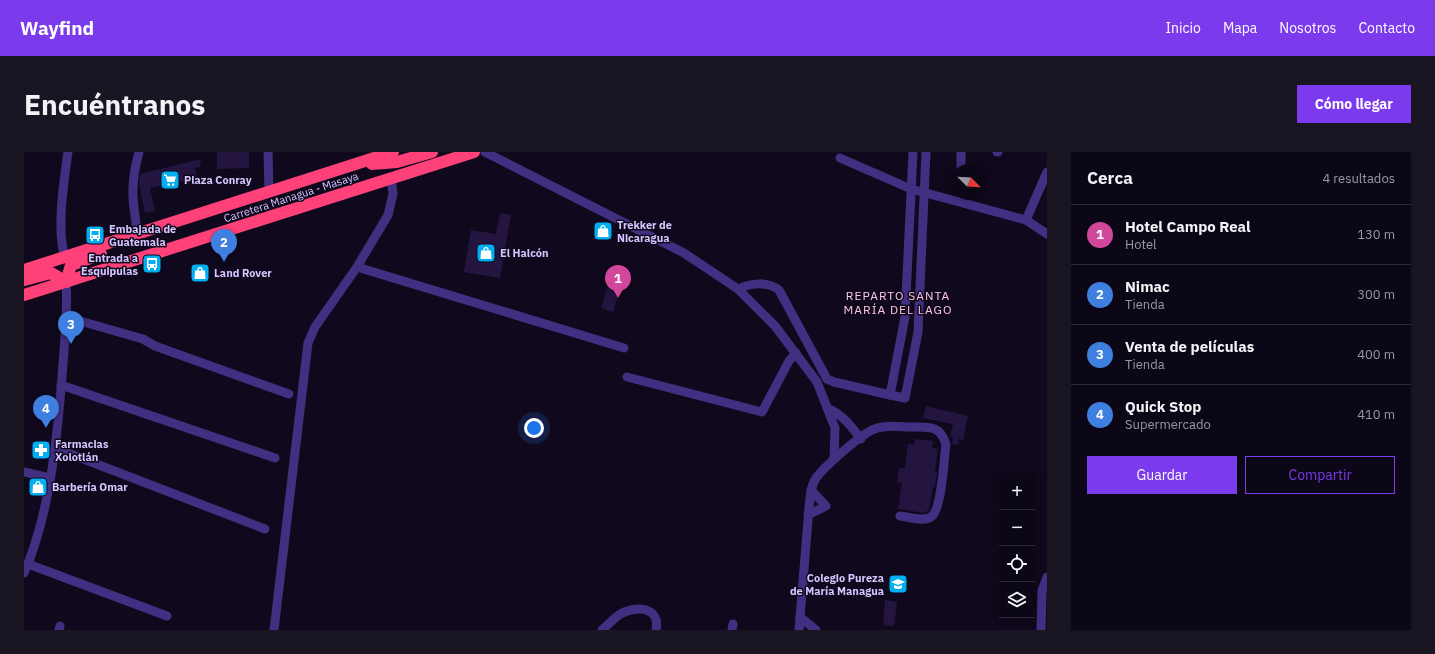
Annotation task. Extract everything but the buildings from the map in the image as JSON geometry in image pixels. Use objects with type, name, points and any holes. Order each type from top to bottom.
[{"type":"highway","name":"Carretera Managua - Masaya","points":[[24,270],[357,165],[393,152]]},
{"type":"highway","points":[[357,165],[397,162],[432,152]]},
{"type":"highway","name":"Carretera Managua - Masaya","points":[[24,295],[474,152]]},
{"type":"highway","points":[[24,280],[50,273],[66,282],[71,265],[118,248],[133,236]]},
{"type":"street","points":[[65,257],[61,237],[64,175],[68,152]]},
{"type":"street","points":[[133,236],[132,198],[134,172],[139,152]]},
{"type":"street","points":[[268,152],[267,179],[269,192]]},
{"type":"street","points":[[485,152],[684,253],[738,289],[775,326],[817,382],[835,428],[834,459]]},
{"type":"street","points":[[504,152],[505,163]]},
{"type":"street","points":[[890,395],[905,317],[912,152]]},
{"type":"street","points":[[738,289],[750,284],[773,285],[779,290],[827,379],[834,382],[905,398],[918,332],[926,152]]},
{"type":"street","points":[[961,152],[961,164]]},
{"type":"street","points":[[840,158],[910,189],[925,193],[951,197]]},
{"type":"street","points":[[1026,220],[1047,172]]},
{"type":"street","points":[[274,630],[308,343],[315,326],[357,266],[388,215],[393,194],[391,178]]},
{"type":"street","points":[[968,200],[1026,220],[1047,234]]},
{"type":"street","points":[[357,266],[624,348]]},
{"type":"street","points":[[66,282],[66,317],[62,386],[55,448],[38,537],[26,569],[167,616]]},
{"type":"street","points":[[66,317],[143,339],[155,346],[289,394]]},
{"type":"street","points":[[627,377],[762,412],[788,361],[796,353]]},
{"type":"street","points":[[62,386],[275,458]]},
{"type":"street","points":[[827,408],[834,411],[850,424],[861,439]]},
{"type":"street","points":[[799,630],[808,515],[811,490],[816,479],[834,459],[872,430],[886,426],[928,427],[938,430],[943,435],[946,444],[938,508],[931,517],[925,519],[900,516]]},
{"type":"street","points":[[55,448],[266,529]]},
{"type":"street","points":[[24,472],[50,478]]},
{"type":"street","points":[[808,515],[826,506],[811,490]]},
{"type":"street","points":[[1041,630],[1042,591],[1047,577]]},
{"type":"street","points":[[602,630],[619,615],[631,610],[640,610],[650,612],[656,617],[658,622],[656,630]]},
{"type":"street","points":[[800,617],[816,630]]},
{"type":"place","name":"Plaza Conray","points":[[170,180]]},
{"type":"place","name":"Trekker de Nicaragua","points":[[603,231]]},
{"type":"place","name":"Embajada de Guatemala","points":[[95,235]]},
{"type":"place","name":"El Halcón","points":[[486,253]]},
{"type":"place","name":"Nimac","points":[[224,262]]},
{"type":"place","name":"Entrada a Esquipulas","points":[[152,264]]},
{"type":"place","name":"Land Rover","points":[[200,273]]},
{"type":"place","name":"Hotel Campo Real","points":[[618,298]]},
{"type":"place","name":"Venta de películas","points":[[71,344]]},
{"type":"place","name":"Quick Stop","points":[[46,428]]},
{"type":"place","name":"Farmacias Xolotlán","points":[[41,450]]},
{"type":"place","name":"Barbería Omar","points":[[38,487]]},
{"type":"place","name":"Colegio Pureza de María Managua","points":[[898,584]]},
{"type":"district","name":"REPARTO SANTA MARÍA DEL LAGO","points":[[898,302]]}]
